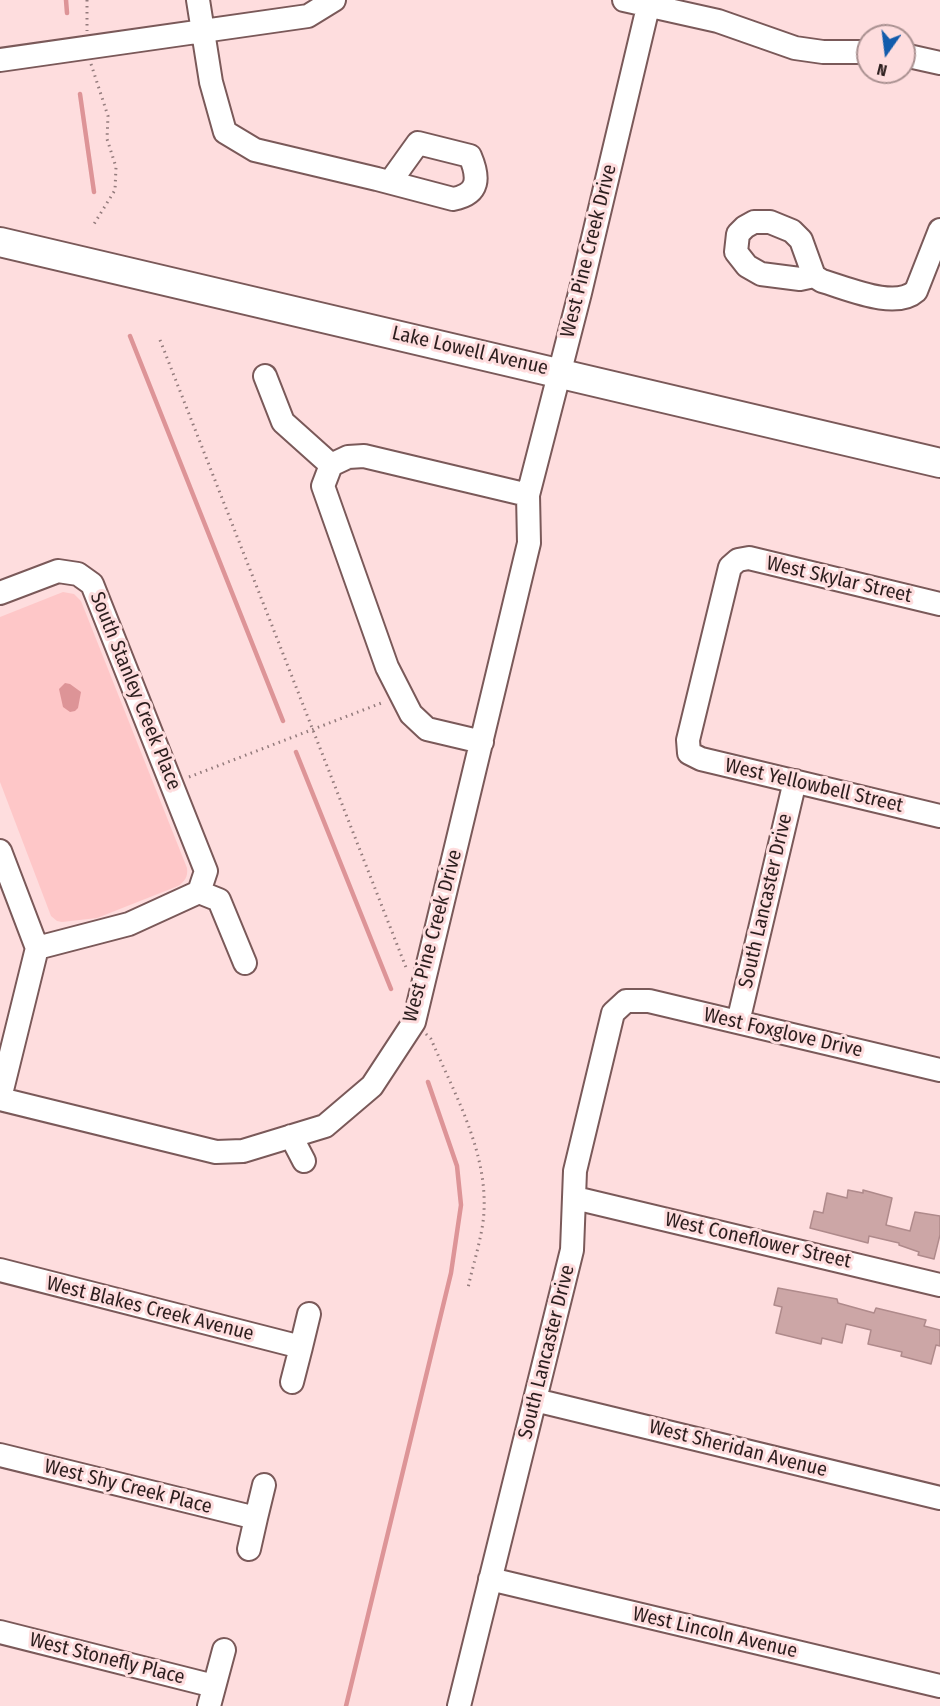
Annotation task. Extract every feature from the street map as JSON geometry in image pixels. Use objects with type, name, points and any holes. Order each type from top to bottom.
[{"type":"main road","name":"Lake Lowell Avenue","points":[[0,242],[940,463]]},
{"type":"street","points":[[198,0],[211,82],[225,132],[255,150],[390,182]]},
{"type":"street","points":[[0,60],[308,16],[334,0]]},
{"type":"street","points":[[624,0],[718,21],[795,48],[823,52],[856,52]]},
{"type":"street","name":"West Pine Creek Drive","points":[[0,1099],[216,1152],[243,1151],[325,1126],[372,1086],[414,1022],[529,543],[528,495],[580,293],[648,7]]},
{"type":"street","points":[[916,58],[940,63]]},
{"type":"street","points":[[814,276],[822,281],[887,299],[902,299],[911,296],[916,291],[940,230]]},
{"type":"street","points":[[265,376],[283,422],[331,465]]},
{"type":"street","points":[[482,742],[427,729],[411,714],[400,696],[383,656],[323,486],[331,465],[348,457],[364,456],[528,495]]},
{"type":"street","name":"West Skylar Street","points":[[689,753],[688,740],[730,567],[738,560],[748,558],[940,604]]},
{"type":"street","name":"South Stanley Creek Place","points":[[0,593],[58,571],[78,574],[92,584],[206,871],[199,892]]},
{"type":"street","name":"West Yellowbell Street","points":[[689,753],[701,759],[940,816]]},
{"type":"street","name":"South Lancaster Drive","points":[[738,1022],[795,781]]},
{"type":"street","points":[[0,851],[37,948],[0,1099]]},
{"type":"street","points":[[37,948],[129,924],[199,892],[219,900],[245,963]]},
{"type":"street","name":"West Foxglove Drive","points":[[626,1001],[649,1000],[940,1070]]},
{"type":"street","name":"South Lancaster Drive","points":[[459,1706],[572,1250],[575,1171],[613,1013],[626,1001]]},
{"type":"street","points":[[291,1136],[304,1161]]},
{"type":"street","name":"West Coneflower Street","points":[[575,1198],[940,1285]]},
{"type":"street","name":"West Blakes Creek Avenue","points":[[0,1270],[301,1347]]},
{"type":"street","points":[[292,1382],[309,1314]]},
{"type":"street","name":"West Sheridan Avenue","points":[[535,1400],[940,1498]]},
{"type":"street","name":"West Shy Creek Place","points":[[0,1455],[256,1518]]},
{"type":"street","points":[[249,1549],[264,1485]]},
{"type":"street","name":"West Lincoln Avenue","points":[[490,1579],[940,1686]]},
{"type":"street","name":"West Stonefly Place","points":[[0,1632],[212,1696],[224,1650]]},
{"type":"path","points":[[87,0],[89,48],[95,77],[108,116],[107,139],[116,167],[115,190],[94,224]]},
{"type":"path","points":[[160,340],[407,970],[426,975]]},
{"type":"path","points":[[172,784],[400,696]]},
{"type":"path","points":[[414,1022],[431,1039],[471,1134],[482,1170],[484,1212],[468,1288]]},
{"type":"shaded area","points":[[63,592],[74,594],[81,601],[187,871],[186,878],[178,886],[97,918],[62,922],[51,916],[0,782],[0,617]]},
{"type":"shaded area","points":[[65,683],[81,692],[78,708],[75,711],[70,712],[63,707],[59,689]]},
{"type":"building","points":[[848,1190],[863,1193],[863,1190],[892,1198],[886,1225],[910,1231],[915,1212],[940,1216],[940,1235],[934,1259],[918,1255],[919,1252],[899,1245],[899,1243],[869,1236],[868,1243],[810,1228],[814,1211],[823,1213],[827,1193],[847,1198]]},
{"type":"building","points":[[778,1288],[837,1299],[838,1303],[874,1313],[876,1308],[926,1320],[924,1326],[940,1330],[940,1346],[936,1345],[931,1364],[901,1356],[902,1352],[868,1344],[871,1330],[846,1324],[842,1343],[822,1338],[821,1344],[776,1333],[782,1307],[774,1305]]},
{"type":"waterway","points":[[66,0],[67,13]]},
{"type":"waterway","points":[[80,94],[94,192]]},
{"type":"waterway","points":[[130,336],[283,721]]},
{"type":"waterway","points":[[296,752],[391,989]]},
{"type":"waterway","points":[[346,1706],[451,1273],[461,1205],[457,1166],[428,1082]]}]
